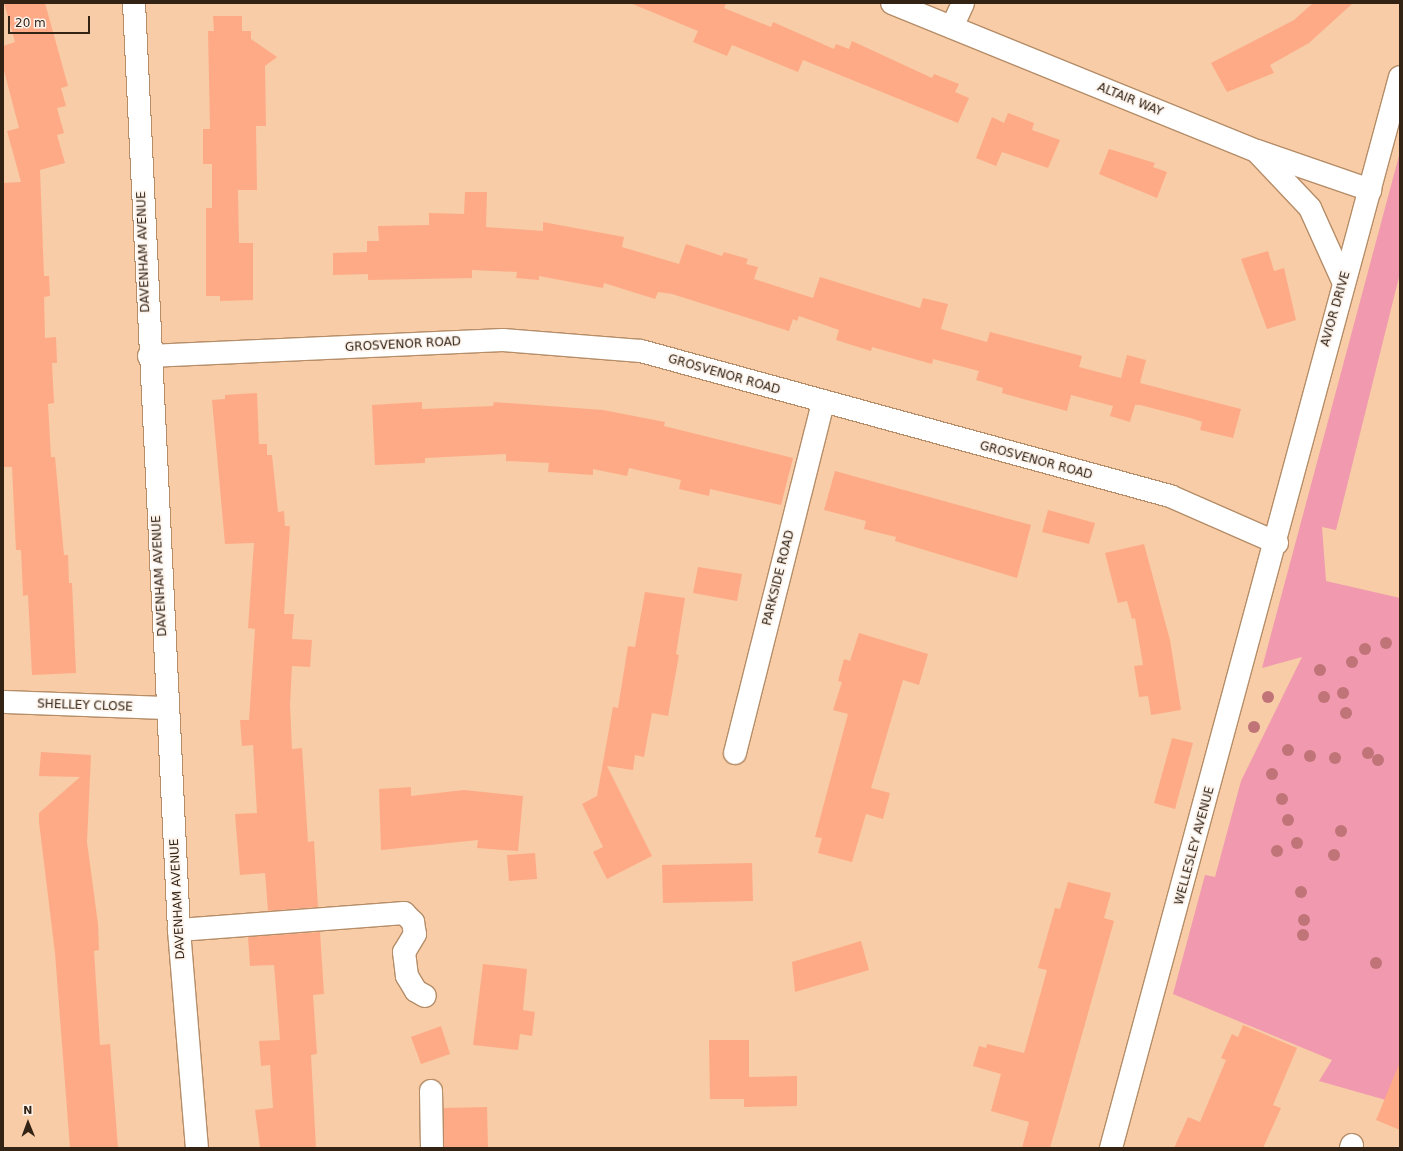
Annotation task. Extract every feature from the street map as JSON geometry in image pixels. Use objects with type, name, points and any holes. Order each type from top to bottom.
[{"type":"street","name":"DAVENHAM AVENUE","points":[[134,3],[149,356],[179,930],[197,1148]]},
{"type":"street","name":"ALTAIR WAY","points":[[892,3],[1257,151],[1370,190]]},
{"type":"street","points":[[952,27],[963,3]]},
{"type":"street","name":"AVIOR DRIVE","points":[[1276,543],[1343,281],[1370,190],[1400,77]]},
{"type":"street","points":[[1257,151],[1310,208],[1343,281]]},
{"type":"street","name":"GROSVENOR ROAD","points":[[149,356],[503,340],[574,344],[641,351],[823,403],[1170,496],[1276,543]]},
{"type":"street","name":"PARKSIDE ROAD","points":[[735,753],[823,403]]},
{"type":"street","name":"WELLESLEY AVENUE","points":[[1111,1148],[1276,543]]},
{"type":"street","name":"SHELLEY CLOSE","points":[[3,702],[167,708]]},
{"type":"street","points":[[179,930],[404,913],[413,922],[415,934],[404,952],[407,976],[416,990],[425,996]]},
{"type":"street","points":[[431,1091],[432,1148]]},
{"type":"shaded area","points":[[1400,152],[1400,273],[1336,530],[1322,527],[1326,581],[1400,598],[1400,1104],[1319,1081],[1332,1060],[1173,994],[1205,875],[1215,877],[1241,781],[1302,657],[1262,668]]},
{"type":"building","points":[[4,3],[45,3],[68,86],[61,88],[66,106],[57,108],[64,133],[57,135],[65,163],[40,170],[44,276],[49,276],[50,296],[44,297],[45,338],[56,337],[57,363],[52,363],[54,403],[48,404],[51,457],[55,457],[64,555],[68,555],[69,583],[72,583],[76,673],[32,675],[28,595],[23,596],[21,550],[16,550],[12,467],[3,467],[3,183],[21,182],[7,131],[19,128],[3,67],[3,46],[15,42]]},
{"type":"building","points":[[630,3],[726,3],[724,8],[771,27],[773,22],[834,49],[836,44],[849,49],[852,41],[932,78],[934,74],[959,84],[955,92],[969,98],[958,123],[803,60],[798,72],[732,45],[727,56],[693,42],[698,31]]},
{"type":"building","points":[[1313,3],[1353,3],[1309,43],[1270,65],[1274,73],[1227,92],[1211,63],[1294,20]]},
{"type":"building","points":[[213,16],[242,16],[242,31],[251,31],[251,39],[277,57],[265,66],[266,126],[256,126],[257,190],[238,190],[239,243],[253,243],[253,300],[220,301],[220,296],[206,296],[206,208],[212,208],[212,164],[203,164],[203,129],[210,129],[208,31],[214,31]]},
{"type":"building","points":[[1008,113],[1034,123],[1032,130],[1060,140],[1048,168],[1002,152],[996,166],[976,158],[992,117],[1004,123]]},
{"type":"building","points":[[1109,149],[1155,163],[1153,167],[1167,172],[1157,198],[1099,174]]},
{"type":"building","points":[[465,192],[487,192],[486,227],[543,231],[543,222],[624,237],[622,247],[679,264],[686,244],[722,256],[724,252],[748,259],[746,264],[758,267],[754,279],[813,298],[820,277],[920,308],[923,298],[948,304],[941,329],[987,342],[990,332],[1082,356],[1079,367],[1121,378],[1127,355],[1146,360],[1140,383],[1241,409],[1233,438],[1200,430],[1202,422],[1194,419],[1140,405],[1135,405],[1130,422],[1110,416],[1113,406],[1071,395],[1067,411],[1002,393],[1003,388],[976,380],[979,371],[933,359],[932,364],[872,347],[871,351],[836,340],[839,330],[799,316],[797,321],[793,319],[789,331],[672,294],[658,292],[655,299],[604,283],[603,288],[539,276],[539,280],[516,278],[517,272],[472,270],[472,278],[368,280],[368,274],[333,275],[333,253],[367,252],[367,241],[379,241],[378,226],[429,225],[429,213],[464,214]]},
{"type":"building","points":[[1268,251],[1274,271],[1284,268],[1296,320],[1267,329],[1241,259]]},
{"type":"building","points":[[257,393],[259,444],[267,444],[267,455],[272,455],[278,512],[284,511],[285,526],[290,526],[284,614],[294,614],[292,639],[312,640],[310,667],[292,666],[290,705],[292,749],[302,748],[308,842],[314,841],[318,907],[268,911],[265,873],[240,875],[235,814],[257,813],[253,745],[242,746],[240,720],[249,720],[255,629],[248,628],[254,543],[225,544],[212,400],[225,399],[225,395]]},
{"type":"building","points":[[422,402],[422,409],[493,406],[494,402],[603,410],[665,422],[664,426],[793,458],[781,505],[710,489],[709,496],[679,489],[681,480],[629,468],[627,476],[593,469],[593,475],[548,472],[549,463],[506,461],[506,454],[425,458],[425,463],[375,465],[372,405]]},
{"type":"building","points":[[835,471],[1031,525],[1017,578],[895,541],[896,537],[864,529],[866,521],[824,510]]},
{"type":"building","points":[[1048,510],[1095,523],[1089,544],[1042,532]]},
{"type":"building","points":[[1144,544],[1170,640],[1181,710],[1151,715],[1148,696],[1139,697],[1134,666],[1143,665],[1135,618],[1132,619],[1127,601],[1118,603],[1105,553]]},
{"type":"building","points":[[698,567],[742,574],[737,601],[693,593]]},
{"type":"building","points":[[645,592],[685,598],[676,654],[679,655],[668,716],[652,713],[644,757],[635,755],[633,770],[607,766],[652,856],[607,879],[593,852],[603,847],[582,804],[597,796],[613,707],[618,708],[628,646],[635,647]]},
{"type":"building","points":[[859,633],[928,654],[919,685],[903,680],[871,788],[890,793],[883,819],[866,814],[852,862],[818,853],[822,838],[815,837],[848,714],[833,710],[842,682],[838,681],[844,659],[850,661]]},
{"type":"building","points":[[1172,738],[1193,743],[1175,809],[1154,803]]},
{"type":"building","points":[[41,752],[91,755],[87,842],[98,924],[99,950],[94,951],[100,1045],[110,1044],[118,1148],[70,1148],[55,953],[39,813],[80,777],[39,776]]},
{"type":"building","points":[[411,787],[411,796],[464,790],[523,796],[518,851],[477,848],[478,840],[381,850],[379,789]]},
{"type":"building","points":[[535,853],[537,879],[509,881],[507,855]]},
{"type":"building","points":[[752,863],[753,901],[663,903],[662,865]]},
{"type":"building","points":[[1068,882],[1111,893],[1104,918],[1114,921],[1050,1148],[1022,1148],[1029,1122],[991,1111],[1001,1074],[973,1066],[979,1046],[986,1048],[987,1044],[1024,1053],[1047,970],[1038,968],[1055,908],[1060,909]]},
{"type":"building","points":[[320,932],[324,994],[313,995],[317,1054],[311,1055],[316,1148],[260,1148],[255,1110],[273,1108],[270,1065],[261,1066],[259,1041],[280,1040],[274,965],[250,966],[248,937]]},
{"type":"building","points":[[861,941],[869,970],[795,992],[792,962]]},
{"type":"building","points":[[483,964],[527,969],[523,1010],[535,1012],[532,1036],[520,1034],[518,1050],[473,1045]]},
{"type":"building","points":[[1243,1025],[1297,1048],[1273,1105],[1281,1108],[1263,1148],[1174,1148],[1188,1117],[1200,1122],[1226,1060],[1221,1058],[1232,1034],[1238,1037]]},
{"type":"building","points":[[441,1026],[450,1054],[421,1064],[411,1037]]},
{"type":"building","points":[[709,1040],[749,1040],[749,1077],[797,1076],[797,1106],[744,1107],[744,1099],[710,1099]]},
{"type":"building","points":[[1400,1062],[1400,1130],[1376,1120]]},
{"type":"building","points":[[487,1107],[488,1148],[444,1148],[444,1108]]}]
